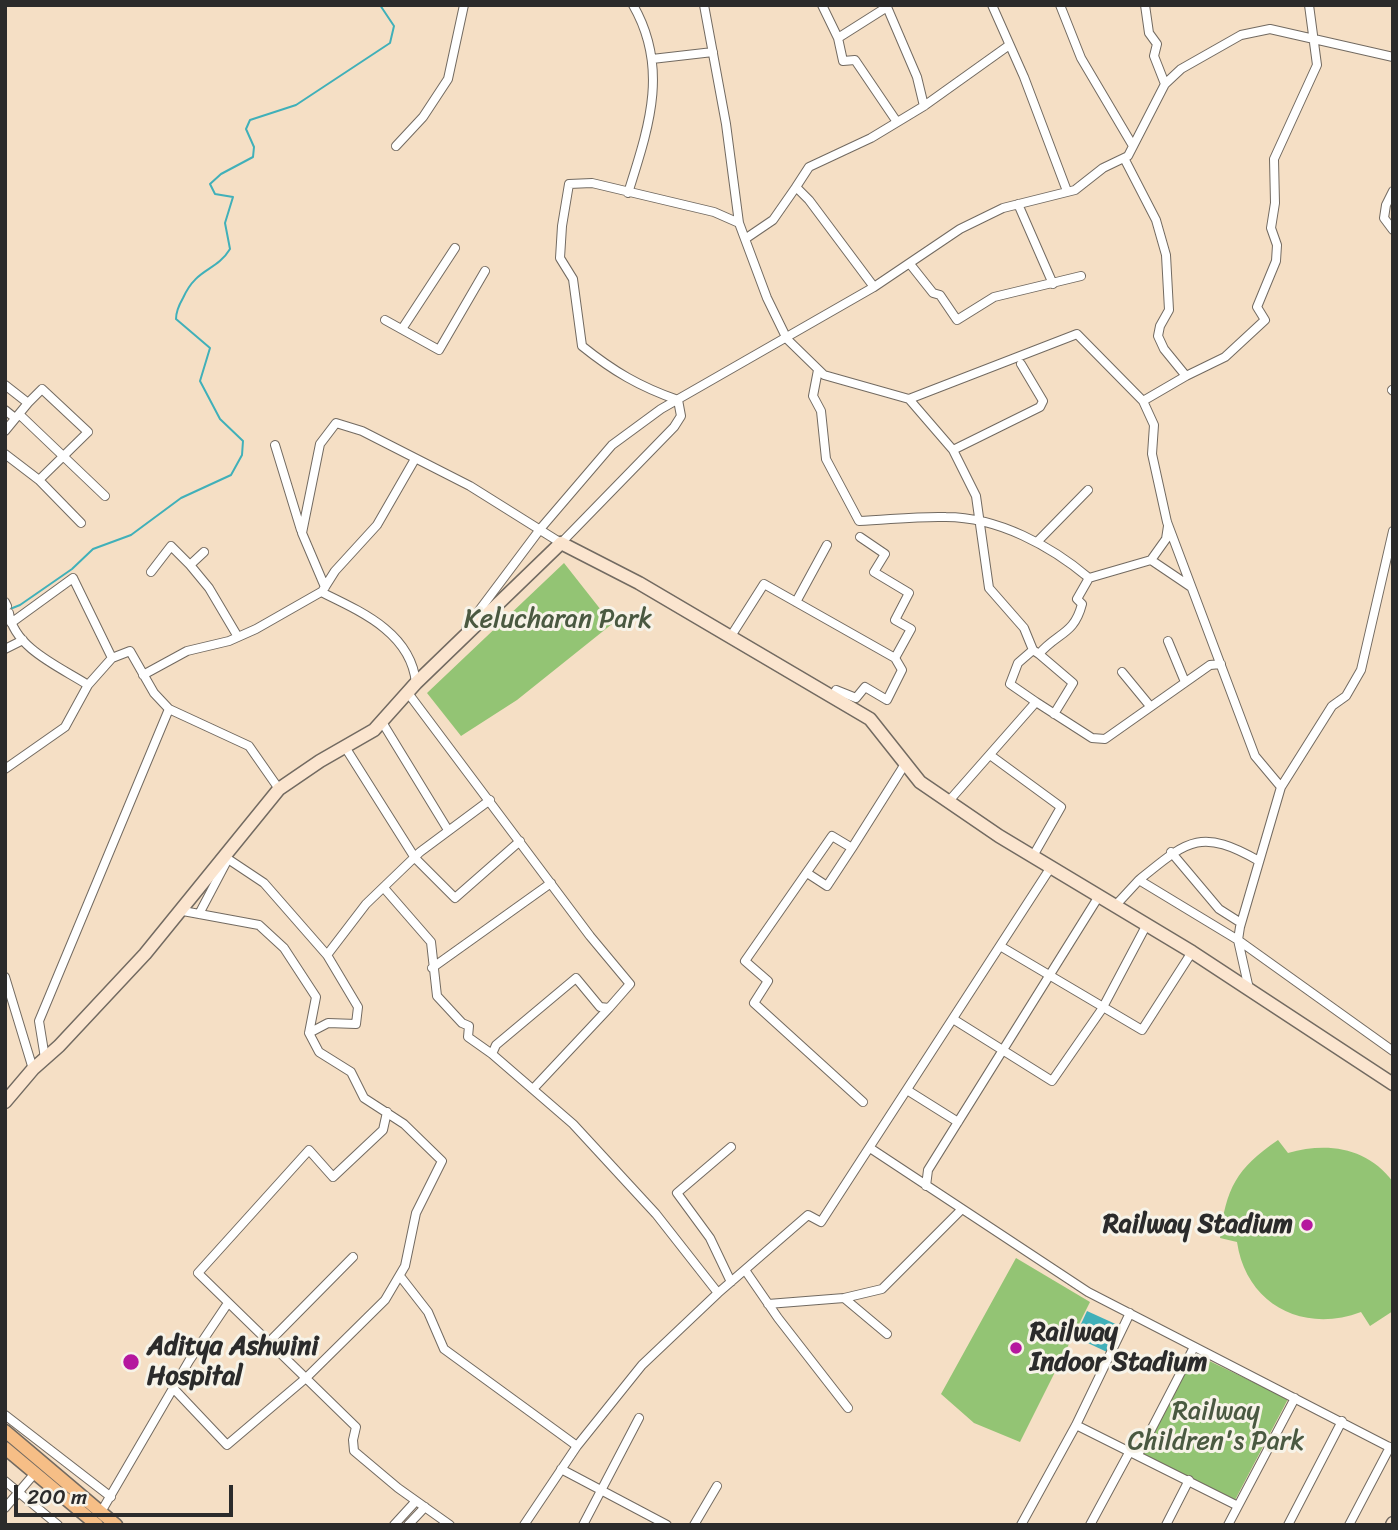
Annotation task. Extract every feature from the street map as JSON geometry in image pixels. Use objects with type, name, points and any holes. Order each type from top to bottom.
[{"type":"main road","points":[[5,1432],[14,1450],[34,1473],[99,1518],[116,1525]]},
{"type":"main road","points":[[14,1450],[99,1518]]},
{"type":"street","points":[[396,146],[423,117],[448,79],[464,5]]},
{"type":"street","points":[[628,193],[652,118],[652,59],[647,30],[633,5]]},
{"type":"street","points":[[704,5],[738,223],[767,298],[787,339],[824,375],[909,399],[953,450],[976,496],[989,588],[1024,628],[1036,652],[1073,683],[1054,714]]},
{"type":"street","points":[[822,5],[838,38],[843,61],[855,60],[897,122]]},
{"type":"street","points":[[992,5],[1024,77],[1067,191]]},
{"type":"street","points":[[1060,5],[1082,58],[1133,146]]},
{"type":"street","points":[[1145,5],[1149,33],[1157,44],[1154,56],[1165,84]]},
{"type":"street","points":[[1143,401],[1225,357],[1265,320],[1257,307],[1276,261],[1277,245],[1271,228],[1275,203],[1274,159],[1317,65],[1316,41],[1309,5]]},
{"type":"street","points":[[838,38],[887,6],[917,77],[925,106]]},
{"type":"street","points":[[449,651],[541,528],[612,445],[678,400],[874,287],[960,229],[1018,204],[1075,190],[1103,168],[1124,158],[1165,84],[1181,69],[1241,35],[1270,29],[1393,57]]},
{"type":"street","points":[[745,240],[773,220],[809,167],[925,106],[1008,46]]},
{"type":"street","points":[[652,59],[713,52]]},
{"type":"street","points":[[1124,158],[1156,220],[1167,254],[1170,310],[1160,326],[1158,336],[1164,349],[1186,376]]},
{"type":"street","points":[[678,400],[646,389],[613,372],[582,346],[573,279],[560,258],[569,184],[592,183],[714,212],[738,223]]},
{"type":"street","points":[[796,187],[809,200],[874,287]]},
{"type":"street","points":[[1393,191],[1385,205],[1384,218],[1393,230]]},
{"type":"street","points":[[1018,204],[1053,284]]},
{"type":"street","points":[[402,329],[455,248]]},
{"type":"street","points":[[910,264],[933,293],[940,295],[957,320],[993,297],[1081,276]]},
{"type":"street","points":[[385,320],[439,350],[485,271]]},
{"type":"street","points":[[909,399],[1077,334],[1143,401],[1154,425],[1152,454],[1168,525],[1255,756],[1281,787]]},
{"type":"street","points":[[953,450],[1040,407],[1042,401],[1021,364]]},
{"type":"street","points":[[818,370],[813,396],[821,411],[827,459],[859,521],[947,517],[980,521],[1037,542],[1089,578]]},
{"type":"street","points":[[5,385],[29,403]]},
{"type":"street","points":[[5,431],[42,389],[88,432],[39,480]]},
{"type":"street","points":[[5,1102],[33,1069],[97,1007],[183,911],[279,789],[374,730],[412,688],[561,543],[674,427],[681,416],[678,400]]},
{"type":"street","points":[[5,410],[17,416],[64,454],[105,496]]},
{"type":"street","points":[[302,533],[320,444],[336,423],[362,431],[470,486],[561,543],[731,636],[870,719],[920,782],[948,802],[1192,952],[1393,1084]]},
{"type":"street","points":[[275,445],[323,590],[351,606],[404,646],[415,671],[412,688],[520,841],[630,984],[533,1089]]},
{"type":"street","points":[[5,454],[39,480],[81,523]]},
{"type":"street","points":[[143,675],[187,651],[238,637],[323,590],[335,571],[377,525],[415,459]]},
{"type":"street","points":[[1037,542],[1087,490]]},
{"type":"street","points":[[1168,525],[1166,539],[1151,560],[1089,578],[1076,599],[1082,604],[1077,622],[1018,663],[1010,684],[1091,738],[1105,739],[1210,665],[1221,664]]},
{"type":"street","points":[[1249,989],[1238,940],[1281,787],[1332,706],[1346,695],[1361,670],[1393,531]]},
{"type":"street","points":[[860,537],[885,554],[874,572],[909,593],[895,620],[911,629],[895,658]]},
{"type":"street","points":[[796,602],[827,545]]},
{"type":"street","points":[[150,572],[172,546],[209,588],[238,637]]},
{"type":"street","points":[[190,565],[204,552]]},
{"type":"street","points":[[1151,560],[1192,588]]},
{"type":"street","points":[[11,624],[73,578],[113,658]]},
{"type":"street","points":[[731,636],[764,584],[895,658],[902,670],[887,700],[864,687],[856,698],[836,690]]},
{"type":"street","points":[[7,607],[11,624],[23,640],[88,685]]},
{"type":"street","points":[[5,649],[23,640]]},
{"type":"street","points":[[1168,641],[1185,682]]},
{"type":"street","points":[[5,769],[65,727],[88,685],[113,658],[130,651],[154,693],[170,709],[249,746],[279,789]]},
{"type":"street","points":[[1122,672],[1150,706]]},
{"type":"street","points":[[948,802],[1036,702]]},
{"type":"street","points":[[45,1058],[39,1021],[170,709]]},
{"type":"street","points":[[382,722],[448,830]]},
{"type":"street","points":[[345,747],[415,858],[455,898],[520,841]]},
{"type":"street","points":[[990,755],[1061,807],[1033,856]]},
{"type":"street","points":[[807,873],[827,886],[905,764]]},
{"type":"street","points":[[327,955],[366,904],[448,830],[490,800]]},
{"type":"street","points":[[852,848],[832,836],[745,961],[768,981],[754,1003],[863,1102]]},
{"type":"street","points":[[1115,906],[1171,852],[1198,841],[1224,843],[1259,861]]},
{"type":"street","points":[[1171,852],[1219,909],[1241,923]]},
{"type":"street","points":[[199,914],[228,859],[264,883],[327,955],[358,1007],[356,1024],[328,1023],[309,1033]]},
{"type":"street","points":[[524,1525],[577,1446],[642,1365],[718,1293],[808,1215],[821,1222],[1051,867]]},
{"type":"street","points":[[1139,880],[1238,940],[1393,1051]]},
{"type":"street","points":[[432,968],[551,883]]},
{"type":"street","points":[[384,888],[431,942],[437,996],[462,1023],[469,1026],[468,1037],[492,1054],[573,1124],[656,1214],[718,1293]]},
{"type":"street","points":[[926,1186],[928,1170],[1099,896]]},
{"type":"street","points":[[174,1389],[227,1445],[306,1378],[385,1300],[405,1266],[416,1213],[442,1161],[404,1124],[364,1098],[351,1072],[319,1052],[309,1033],[316,997],[284,948],[259,925],[183,911]]},
{"type":"street","points":[[954,1019],[1052,1081],[1102,1009],[1146,926]]},
{"type":"street","points":[[1000,946],[1102,1009],[1142,1030],[1192,952]]},
{"type":"street","points":[[5,977],[33,1069]]},
{"type":"street","points":[[492,1054],[496,1045],[576,978],[600,1007],[609,1009]]},
{"type":"street","points":[[908,1090],[958,1122]]},
{"type":"street","points":[[387,1112],[383,1130],[333,1177],[309,1150],[198,1273],[356,1427],[352,1440],[354,1451],[450,1525]]},
{"type":"street","points":[[731,1147],[677,1193],[709,1238],[731,1282]]},
{"type":"street","points":[[870,1148],[1088,1292],[1391,1448],[1349,1525]]},
{"type":"street","points":[[768,1304],[844,1298],[882,1289],[962,1209]]},
{"type":"street","points":[[268,1343],[353,1257]]},
{"type":"street","points":[[745,1270],[848,1408]]},
{"type":"street","points":[[400,1276],[428,1312],[444,1349],[577,1446]]},
{"type":"street","points":[[844,1298],[887,1334]]},
{"type":"street","points":[[99,1518],[188,1361],[228,1303]]},
{"type":"street","points":[[1021,1525],[1076,1425],[1130,1314]]},
{"type":"street","points":[[1090,1525],[1194,1347]]},
{"type":"street","points":[[1228,1525],[1295,1398]]},
{"type":"street","points":[[5,1415],[111,1497]]},
{"type":"street","points":[[583,1525],[639,1418]]},
{"type":"street","points":[[1288,1525],[1342,1421]]},
{"type":"street","points":[[1076,1425],[1238,1506]]},
{"type":"street","points":[[561,1469],[667,1525]]},
{"type":"street","points":[[5,1508],[34,1473]]},
{"type":"street","points":[[5,1480],[58,1525]]},
{"type":"street","points":[[1166,1525],[1189,1480]]},
{"type":"street","points":[[694,1525],[716,1486]]},
{"type":"street","points":[[394,1525],[416,1501]]},
{"type":"street","points":[[408,1525],[425,1507]]},
{"type":"green space","name":"Kelucharan Park","points":[[564,563],[612,624],[517,700],[461,736],[427,693]]},
{"type":"green space","name":"Railway Stadium","points":[[1278,1140],[1288,1153],[1332,1148],[1359,1155],[1383,1170],[1393,1182],[1393,1311],[1370,1326],[1361,1312],[1339,1318],[1318,1319],[1299,1316],[1281,1308],[1265,1297],[1252,1282],[1243,1264],[1237,1242],[1220,1238],[1226,1206],[1236,1181],[1252,1161]]},
{"type":"green space","name":"Railway Indoor Stadium","points":[[1016,1258],[1090,1302],[1020,1442],[974,1423],[941,1394]]},
{"type":"green space","name":"Railway Children's Park","points":[[1195,1354],[1288,1399],[1235,1500],[1143,1454]]},
{"type":"water","points":[[1087,1311],[1120,1326],[1107,1352],[1075,1337]]},
{"type":"waterway","points":[[5,611],[20,605],[72,569],[93,549],[131,535],[181,498],[231,475],[242,455],[243,441],[220,419],[200,381],[210,348],[176,319],[178,308],[194,280],[219,262],[230,249],[225,223],[233,197],[215,194],[210,184],[221,174],[253,157],[254,147],[246,129],[250,120],[296,105],[390,43],[394,26],[380,5]]},
{"type":"place","name":"Railway Stadium","points":[[1307,1225]]},
{"type":"place","name":"Railway Indoor Stadium","points":[[1016,1348]]},
{"type":"place","name":"Aditya Ashwini Hospital","points":[[131,1362]]}]
